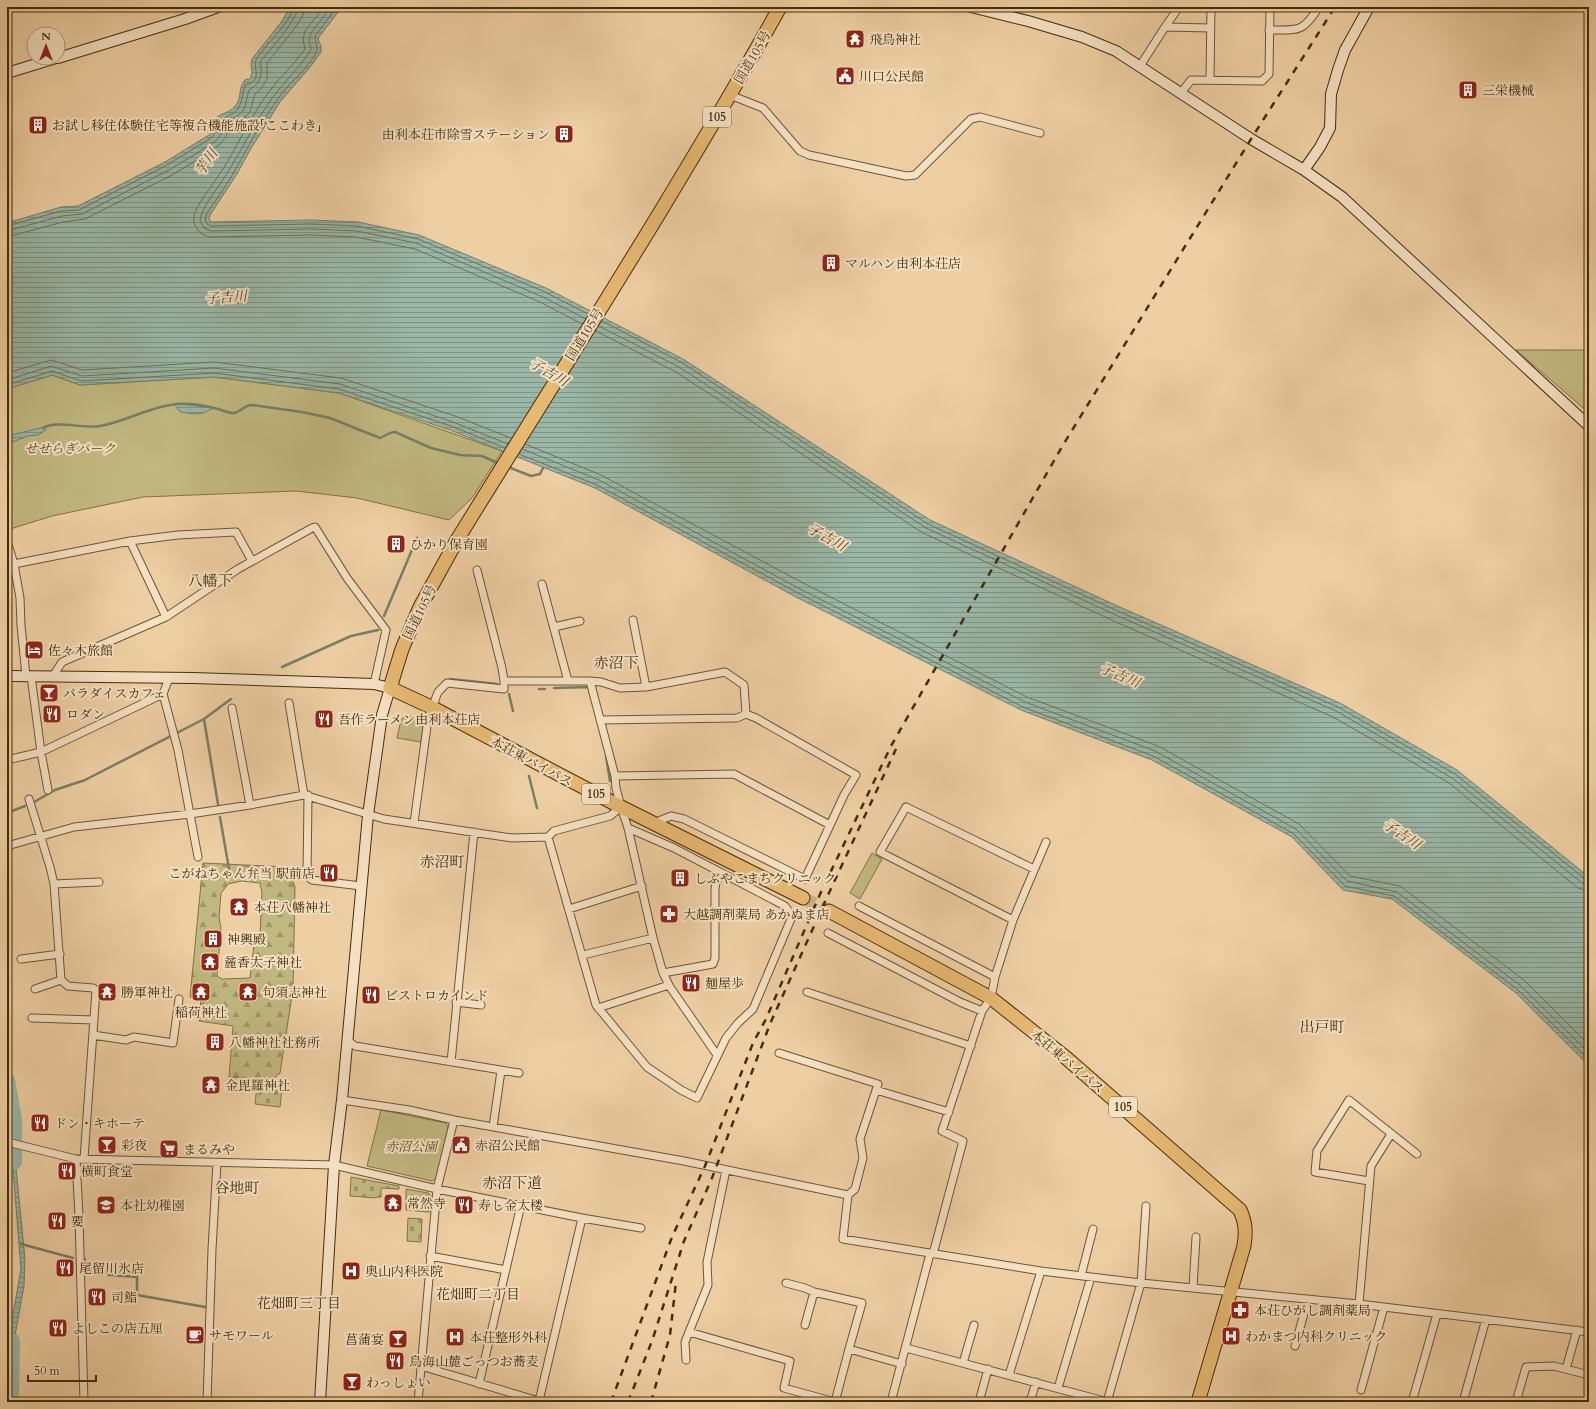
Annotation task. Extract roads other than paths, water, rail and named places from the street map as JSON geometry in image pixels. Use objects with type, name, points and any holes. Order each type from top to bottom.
[{"type":"highway","name":"国道105号","points":[[390,688],[402,649],[420,607],[457,540],[730,95],[780,7]]},
{"type":"highway","name":"本荘東バイパス","points":[[390,688],[431,707],[621,807],[803,898]]},
{"type":"highway","name":"本荘東バイパス","points":[[829,911],[991,998],[1064,1056],[1240,1210],[1245,1221],[1246,1232],[1244,1246],[1198,1402]]},
{"type":"street","points":[[66,55],[185,19],[218,7]]},
{"type":"street","points":[[971,7],[1028,21],[1082,37],[1116,51],[1251,139],[1304,170],[1342,197],[1589,426]]},
{"type":"street","points":[[1140,66],[1179,7]]},
{"type":"street","points":[[1210,80],[1211,7]]},
{"type":"street","points":[[1181,93],[1191,80],[1262,81],[1269,74],[1270,7]]},
{"type":"street","points":[[1269,30],[1292,30],[1303,27],[1310,22],[1319,7]]},
{"type":"street","points":[[1304,170],[1320,147],[1330,128],[1331,94],[1338,70],[1345,50],[1369,7]]},
{"type":"street","points":[[1165,27],[1210,28]]},
{"type":"street","points":[[7,73],[30,66]]},
{"type":"street","points":[[730,95],[763,108],[800,151],[809,155],[906,176],[915,175],[971,119],[980,117],[1040,133]]},
{"type":"street","points":[[53,676],[62,662],[166,617],[252,561],[315,527],[347,578],[386,630],[374,684]]},
{"type":"street","points":[[14,564],[130,541],[178,535],[236,532],[252,561]]},
{"type":"street","points":[[7,541],[14,564],[20,598],[20,625],[48,790]]},
{"type":"street","points":[[130,541],[166,617]]},
{"type":"street","points":[[414,823],[427,725],[431,707],[438,692],[448,683],[504,689],[504,681],[477,570]]},
{"type":"street","points":[[542,584],[568,681]]},
{"type":"street","points":[[632,620],[646,687]]},
{"type":"street","points":[[554,627],[580,621]]},
{"type":"street","points":[[504,681],[590,681],[601,682],[620,688],[646,687],[725,672],[744,685],[746,714]]},
{"type":"street","points":[[7,676],[169,678],[374,684],[390,688],[382,715],[368,815],[361,886],[342,1100],[334,1165],[320,1402]]},
{"type":"street","points":[[169,678],[163,694],[174,734],[198,858]]},
{"type":"street","points":[[590,681],[615,776],[616,788],[628,828],[653,938],[664,973],[669,985],[717,1055]]},
{"type":"street","points":[[7,760],[41,752],[163,694]]},
{"type":"street","points":[[289,703],[306,795],[307,876],[312,880],[361,886]]},
{"type":"street","points":[[232,708],[250,805]]},
{"type":"street","points":[[600,720],[737,718],[746,714],[756,718],[856,775],[844,795],[805,879],[684,819],[671,816],[654,823]]},
{"type":"street","points":[[615,776],[734,774],[830,825]]},
{"type":"street","points":[[7,846],[74,827],[190,814],[306,795],[368,815],[512,838],[548,837],[554,831],[610,816],[621,807]]},
{"type":"street","points":[[29,799],[54,884],[61,980],[68,986],[93,988],[96,990],[84,1159]]},
{"type":"street","points":[[1013,920],[880,852],[906,807],[1034,869]]},
{"type":"street","points":[[548,837],[596,1006],[647,1067],[681,1090],[697,1098],[726,1038],[738,1023],[753,1009],[791,920],[790,913],[785,906],[674,848],[628,828]]},
{"type":"street","points":[[451,1062],[474,832]]},
{"type":"street","points":[[891,1402],[963,1141],[942,1131],[982,1011],[991,998],[995,977],[1013,920],[1046,842]]},
{"type":"street","points":[[664,973],[713,964],[715,958],[715,889],[716,882],[722,874]]},
{"type":"street","points":[[54,884],[99,882]]},
{"type":"street","points":[[569,909],[642,886]]},
{"type":"street","points":[[859,906],[995,977]]},
{"type":"street","points":[[828,933],[960,1002],[982,1011]]},
{"type":"street","points":[[582,955],[653,938]]},
{"type":"street","points":[[21,959],[60,954]]},
{"type":"street","points":[[35,989],[61,980]]},
{"type":"street","points":[[598,1008],[669,985]]},
{"type":"street","points":[[807,992],[971,1046]]},
{"type":"street","points":[[93,1034],[126,1040],[134,1037],[173,1043],[179,998]]},
{"type":"street","points":[[456,1002],[481,1005]]},
{"type":"street","points":[[32,1018],[94,1020]]},
{"type":"street","points":[[347,1040],[355,1046],[519,1073]]},
{"type":"street","points":[[779,1053],[878,1084],[860,1139],[863,1158],[855,1189],[848,1195],[843,1238],[1041,1271],[1141,1283],[1359,1304],[1589,1332]]},
{"type":"street","points":[[493,1127],[501,1071]]},
{"type":"street","points":[[876,1090],[949,1112]]},
{"type":"street","points":[[342,1100],[409,1110],[454,1120],[726,1170],[848,1195]]},
{"type":"street","points":[[1369,1181],[1315,1172],[1317,1151],[1349,1100],[1417,1154]]},
{"type":"street","points":[[418,1402],[437,1189],[454,1120]]},
{"type":"street","points":[[1359,1304],[1371,1166],[1391,1134]]},
{"type":"street","points":[[7,1142],[66,1158],[76,1159],[334,1165],[437,1189],[582,1218],[641,1228]]},
{"type":"street","points":[[76,1159],[84,1402]]},
{"type":"street","points":[[207,1402],[212,1249],[217,1163]]},
{"type":"street","points":[[686,1360],[685,1342],[708,1285],[707,1262],[726,1170]]},
{"type":"street","points":[[479,1384],[521,1205]]},
{"type":"street","points":[[906,1348],[1107,1402],[1141,1283],[1146,1206]]},
{"type":"street","points":[[421,1366],[541,1401],[582,1218]]},
{"type":"street","points":[[1081,1276],[1093,1229]]},
{"type":"street","points":[[1192,1288],[1196,1237]]},
{"type":"street","points":[[430,1256],[506,1270]]},
{"type":"street","points":[[1009,1375],[1041,1271]]},
{"type":"street","points":[[1058,1388],[1091,1277]]},
{"type":"street","points":[[689,1332],[790,1360],[784,1388],[835,1402],[862,1303],[814,1292],[786,1283]]},
{"type":"street","points":[[805,1325],[814,1292]]},
{"type":"street","points":[[1295,1346],[1308,1299]]},
{"type":"street","points":[[1361,1390],[1384,1307]]},
{"type":"street","points":[[1412,1402],[1437,1314]]},
{"type":"street","points":[[1463,1402],[1486,1319]]},
{"type":"street","points":[[963,1363],[974,1324]]},
{"type":"street","points":[[1566,1369],[1576,1330]]},
{"type":"street","points":[[849,1349],[902,1364]]},
{"type":"street","points":[[1516,1402],[1526,1367],[1554,1366],[1589,1375]]},
{"type":"street","points":[[979,1402],[988,1369]]},
{"type":"street","points":[[1030,1402],[1036,1382]]},
{"type":"water","points":[[290,7],[342,7],[319,37],[318,40],[321,45],[321,52],[280,102],[237,174],[210,215],[209,219],[211,222],[311,220],[358,222],[419,235],[546,288],[683,359],[930,520],[1122,608],[1340,703],[1457,770],[1589,877],[1589,1066],[1516,993],[1392,899],[1343,890],[1292,837],[1152,760],[1021,710],[796,597],[595,488],[450,430],[339,393],[214,377],[80,385],[52,375],[7,389],[7,223],[61,207],[78,206],[165,162],[209,135],[213,130],[214,120],[232,109],[238,102],[242,85],[246,79],[249,80],[251,77],[252,59],[282,21]]},
{"type":"water","points":[[174,404],[213,408],[209,411],[197,414],[180,412]]},
{"type":"water","points":[[44,427],[46,430],[38,435],[28,436],[7,444],[7,436]]},
{"type":"water","points":[[7,1067],[17,1117],[15,1137],[11,1136],[12,1118],[7,1092]]},
{"type":"water","points":[[11,1146],[14,1147],[25,1259],[24,1286],[14,1341],[14,1363],[9,1363],[9,1337],[21,1269]]},
{"type":"water","points":[[9,1369],[14,1369],[13,1402],[8,1402]]},
{"type":"waterway","points":[[43,428],[55,425],[100,426],[118,422],[152,409],[176,404],[200,405],[233,413],[252,405],[302,412],[330,418],[380,438],[395,432],[431,448],[460,455],[482,456],[500,464]]},
{"type":"waterway","points":[[508,467],[531,476],[540,474],[543,468]]},
{"type":"waterway","points":[[384,616],[417,538]]},
{"type":"waterway","points":[[282,667],[351,636],[378,630]]},
{"type":"waterway","points":[[450,679],[497,684]]},
{"type":"waterway","points":[[554,688],[589,687],[589,689]]},
{"type":"waterway","points":[[539,689],[545,689]]},
{"type":"waterway","points":[[509,694],[513,711]]},
{"type":"waterway","points":[[34,802],[55,790],[85,780],[204,719],[231,699]]},
{"type":"waterway","points":[[204,719],[218,804]]},
{"type":"waterway","points":[[606,756],[610,781]]},
{"type":"waterway","points":[[529,776],[537,808]]},
{"type":"waterway","points":[[7,813],[25,806]]},
{"type":"waterway","points":[[220,817],[229,869]]},
{"type":"waterway","points":[[7,1080],[14,1119],[14,1162]]},
{"type":"waterway","points":[[21,1244],[73,1258]]},
{"type":"waterway","points":[[85,1259],[85,1273],[137,1277],[137,1295],[205,1307]]},
{"type":"waterway","points":[[11,1402],[12,1341]]},
{"type":"tunnel","points":[[803,898],[829,911]]},
{"type":"railway","points":[[611,1402],[672,1237],[705,1166],[753,1043],[766,1019],[821,892],[891,746],[1063,445],[1251,139],[1335,7]]},
{"type":"railway","points":[[628,1402],[652,1341],[684,1241],[712,1178],[770,1024],[896,749]]},
{"type":"railway","points":[[651,1402],[670,1335],[676,1282]]},
{"type":"place","name":"飛鳥神社","points":[[855,39]]},
{"type":"place","name":"川口公民館","points":[[845,76]]},
{"type":"place","name":"三栄機械","points":[[1468,90]]},
{"type":"place","name":"お試し移住体験住宅等複合機能施設「ここわき」","points":[[38,125]]},
{"type":"place","name":"由利本荘市除雪ステーション","points":[[564,134]]},
{"type":"place","name":"マルハン由利本荘店","points":[[831,263]]},
{"type":"place","name":"ひかり保育園","points":[[396,544]]},
{"type":"place","name":"佐々木旅館","points":[[34,650]]},
{"type":"place","name":"パラダイスカフェ","points":[[49,693]]},
{"type":"place","name":"ロダン","points":[[52,714]]},
{"type":"place","name":"吾作ラーメン由利本荘店","points":[[324,719]]},
{"type":"place","name":"こがねちゃん弁当 駅前店","points":[[329,873]]},
{"type":"place","name":"しぶやこまちクリニック","points":[[680,878]]},
{"type":"place","name":"本荘八幡神社","points":[[239,907]]},
{"type":"place","name":"大越調剤薬局 あかぬま店","points":[[669,914]]},
{"type":"place","name":"神輿殿","points":[[213,939]]},
{"type":"place","name":"麄香太子神社","points":[[210,962]]},
{"type":"place","name":"麺屋歩","points":[[691,983]]},
{"type":"place","name":"勝軍神社","points":[[107,992]]},
{"type":"place","name":"稲荷神社","points":[[201,992]]},
{"type":"place","name":"句須志神社","points":[[248,992]]},
{"type":"place","name":"ビストロカインド","points":[[371,995]]},
{"type":"place","name":"八幡神社社務所","points":[[215,1042]]},
{"type":"place","name":"金毘羅神社","points":[[211,1085]]},
{"type":"place","name":"ドン・キホーテ","points":[[40,1123]]},
{"type":"place","name":"彩夜","points":[[107,1145]]},
{"type":"place","name":"赤沼公民館","points":[[461,1145]]},
{"type":"place","name":"まるみや","points":[[169,1149]]},
{"type":"place","name":"横町食堂","points":[[67,1171]]},
{"type":"place","name":"常然寺","points":[[393,1203]]},
{"type":"place","name":"本社幼稚園","points":[[106,1205]]},
{"type":"place","name":"寿し金太楼","points":[[464,1205]]},
{"type":"place","name":"要","points":[[57,1221]]},
{"type":"place","name":"尾留川氷店","points":[[65,1268]]},
{"type":"place","name":"奥山内科医院","points":[[351,1271]]},
{"type":"place","name":"司鮨","points":[[97,1297]]},
{"type":"place","name":"本荘ひがし調剤薬局","points":[[1240,1310]]},
{"type":"place","name":"よしこの店五厘","points":[[58,1328]]},
{"type":"place","name":"サモワール","points":[[195,1335]]},
{"type":"place","name":"わかまつ内科クリニック","points":[[1231,1336]]},
{"type":"place","name":"本荘整形外科","points":[[455,1337]]},
{"type":"place","name":"菖蒲宴","points":[[398,1339]]},
{"type":"place","name":"鳥海山麓ごっつお蕎麦","points":[[395,1361]]},
{"type":"place","name":"わっしょい","points":[[352,1382]]},
{"type":"district","name":"八幡下","points":[[210,581]]},
{"type":"district","name":"赤沼下","points":[[616,663]]},
{"type":"district","name":"赤沼町","points":[[442,862]]},
{"type":"district","name":"出戸町","points":[[1322,1027]]},
{"type":"district","name":"赤沼下道","points":[[512,1183]]},
{"type":"district","name":"谷地町","points":[[237,1188]]},
{"type":"district","name":"花畑町二丁目","points":[[478,1294]]},
{"type":"district","name":"花畑町三丁目","points":[[299,1303]]},
{"type":"water label","name":"芋川","points":[[206,162]]},
{"type":"water label","name":"子吉川","points":[[226,297]]},
{"type":"water label","name":"子吉川","points":[[549,372]]},
{"type":"water label","name":"子吉川","points":[[827,537]]},
{"type":"water label","name":"子吉川","points":[[1120,675]]},
{"type":"water label","name":"子吉川","points":[[1402,834]]},
{"type":"park label","name":"せせらぎパーク","points":[[70,448]]},
{"type":"park label","name":"赤沼公園","points":[[411,1146]]}]
